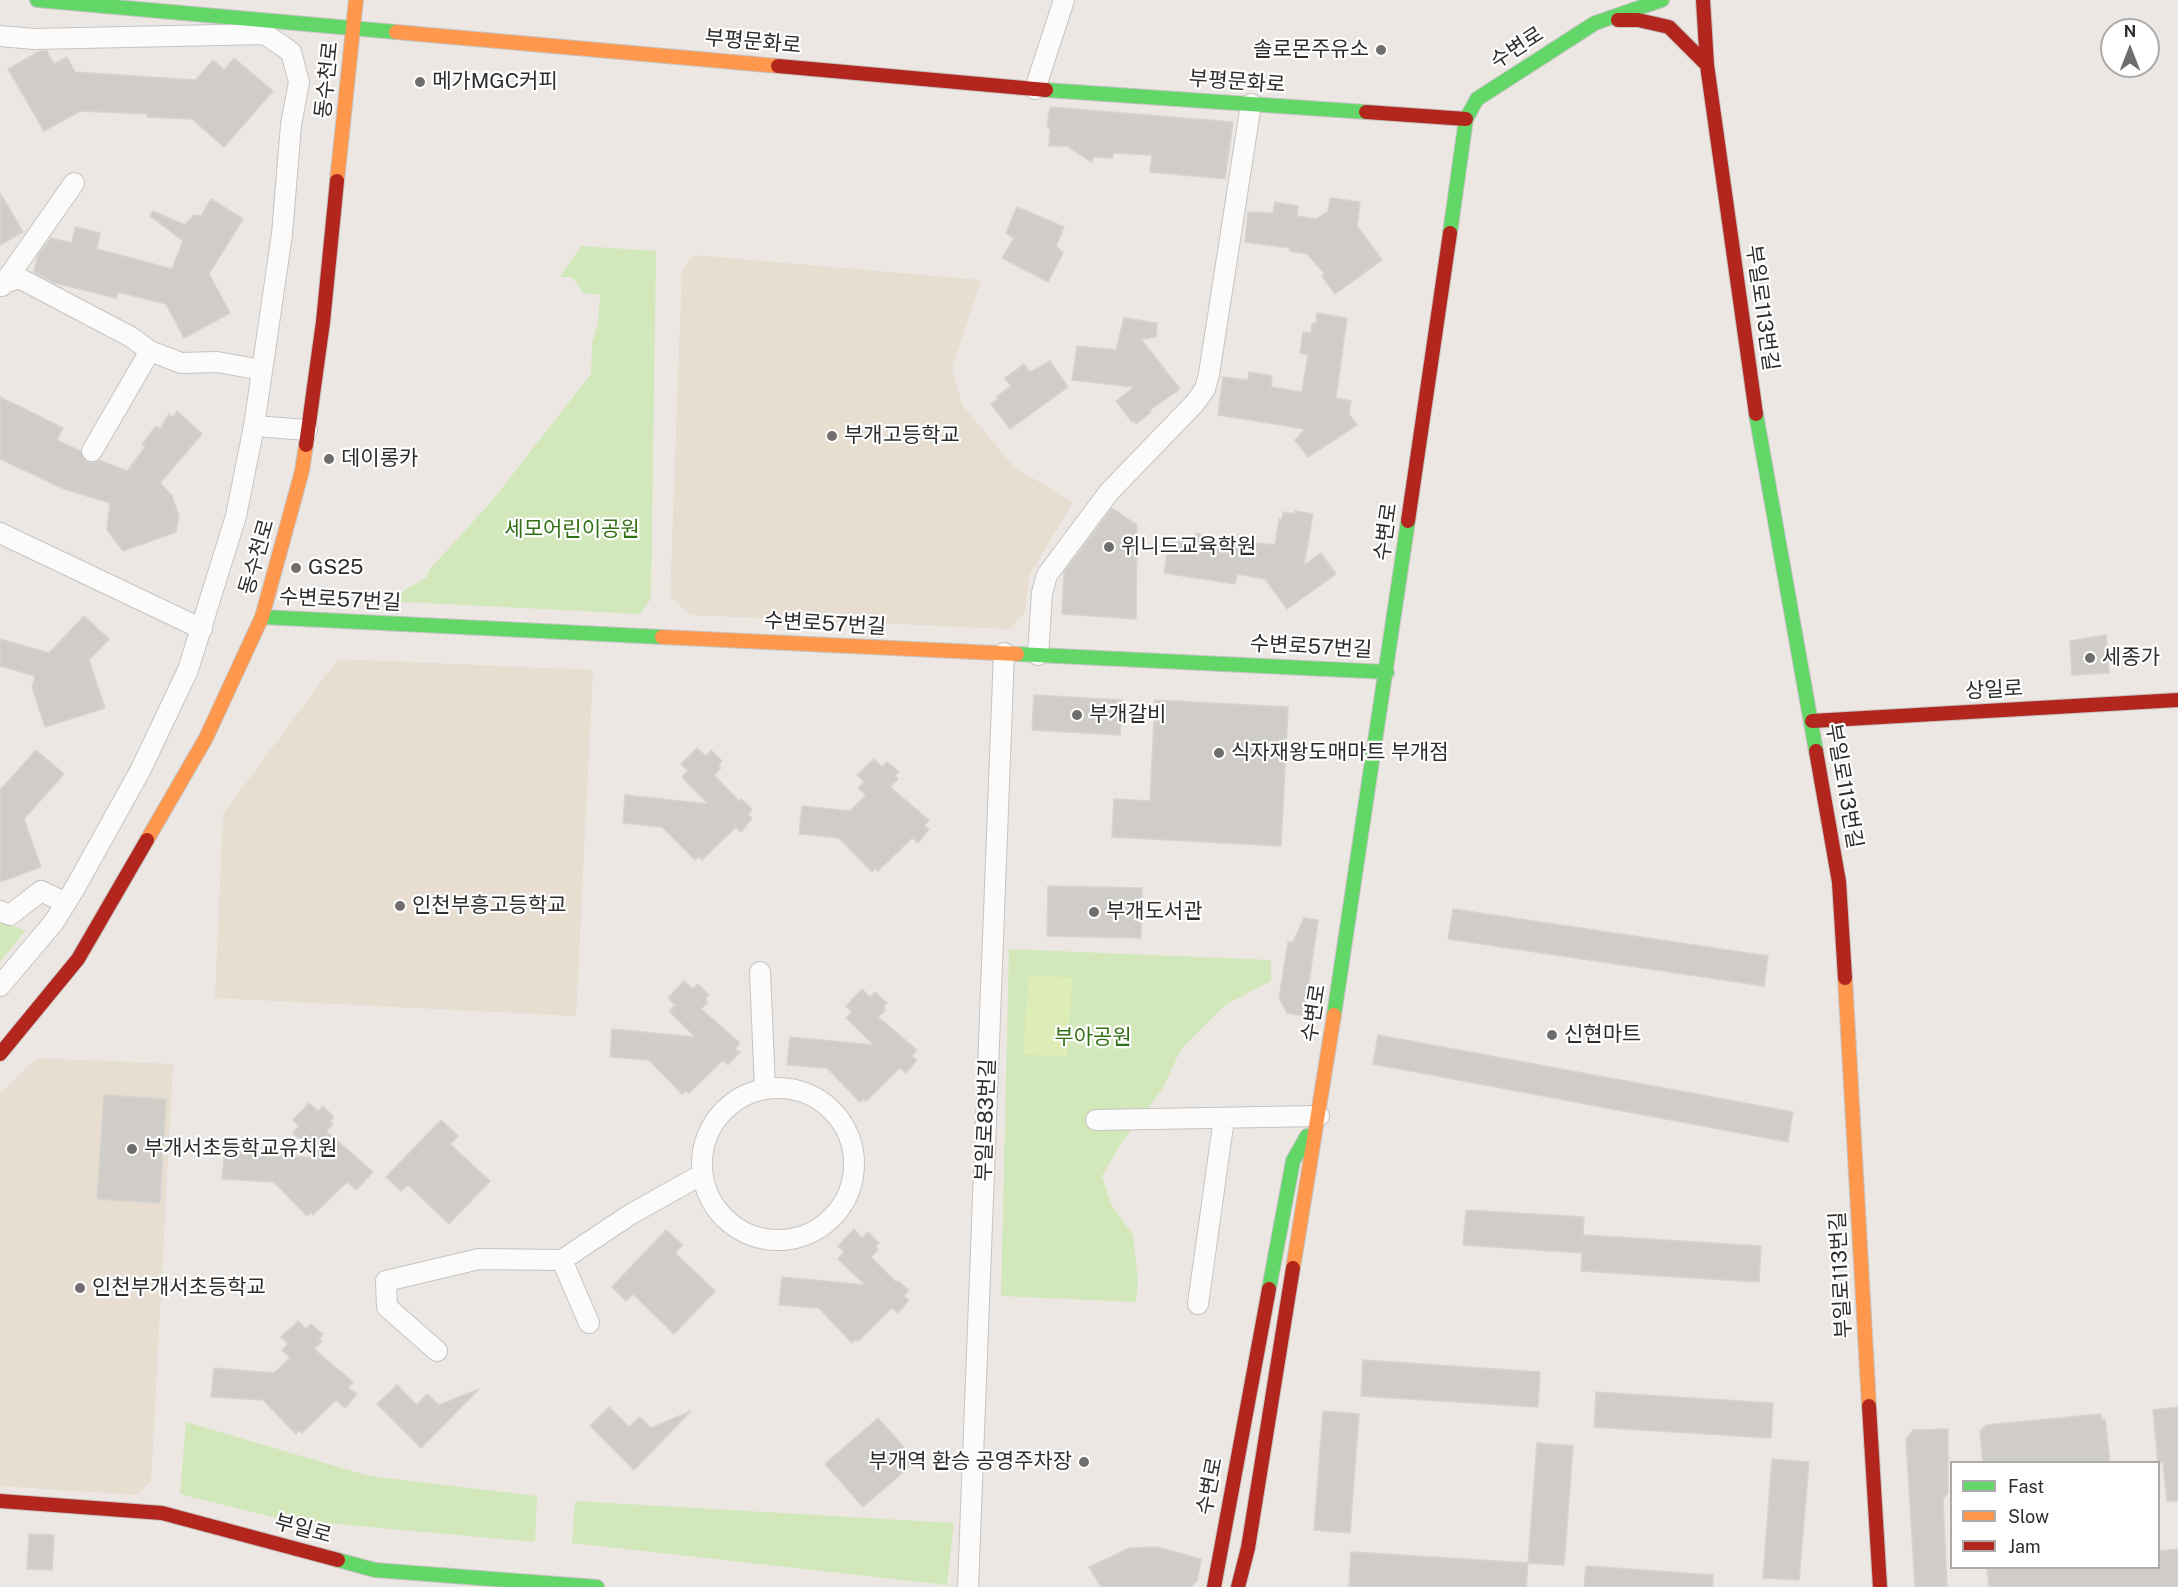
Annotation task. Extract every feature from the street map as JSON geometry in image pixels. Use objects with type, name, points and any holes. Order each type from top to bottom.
[{"type":"street","name":"부평문화로","points":[[37,0],[354,26],[1035,89],[1466,119]]},
{"type":"street","name":"동수천로","points":[[0,1054],[78,959],[186,774],[241,665],[262,617],[302,471],[323,322],[356,0]]},
{"type":"street","points":[[1035,89],[1064,0]]},
{"type":"street","name":"수변로","points":[[1599,21],[1614,0]]},
{"type":"street","name":"수변로","points":[[1238,1587],[1248,1548],[1319,1116],[1387,672],[1466,119],[1477,99],[1599,21],[1662,0]]},
{"type":"street","name":"부일로113번길","points":[[1704,0],[1707,64],[1750,377],[1839,882],[1880,1587]]},
{"type":"street","points":[[1599,21],[1638,20],[1669,27],[1707,64]]},
{"type":"street","points":[[0,36],[34,39],[265,34],[291,52],[299,82],[291,125],[282,234],[254,426],[236,516],[202,629],[188,670],[140,771],[66,903],[54,922],[0,986]]},
{"type":"street","points":[[1038,655],[1042,593],[1047,575],[1109,492],[1195,403],[1205,388],[1251,104]]},
{"type":"street","points":[[2,285],[74,183]]},
{"type":"street","points":[[2,285],[19,278],[131,337],[150,351],[181,363],[217,362],[262,370]]},
{"type":"street","points":[[92,451],[150,351]]},
{"type":"street","points":[[254,426],[307,430]]},
{"type":"street","points":[[0,533],[202,629]]},
{"type":"street","name":"수변로57번길","points":[[262,617],[1387,672]]},
{"type":"street","name":"부일로83번길","points":[[968,1587],[1004,653]]},
{"type":"street","name":"상일로","points":[[1812,721],[2178,700]]},
{"type":"street","points":[[0,911],[10,915],[41,891],[66,903]]},
{"type":"street","points":[[760,972],[765,1088]]},
{"type":"street","points":[[765,1088],[791,1088],[816,1097],[841,1121],[849,1135],[855,1161],[852,1186],[840,1209],[821,1228],[798,1238],[772,1240],[746,1234],[725,1220],[709,1199],[701,1175],[702,1151],[709,1128],[723,1109],[743,1095],[765,1088]]},
{"type":"street","points":[[1096,1120],[1319,1116]]},
{"type":"street","name":"수변로","points":[[1256,1575],[1326,1141],[1319,1116]]},
{"type":"street","name":"수변로","points":[[1214,1587],[1213,1582],[1293,1161],[1319,1116]]},
{"type":"street","points":[[1198,1304],[1224,1118]]},
{"type":"street","points":[[437,1351],[387,1307],[386,1281],[479,1259],[562,1260],[631,1214],[701,1175]]},
{"type":"street","points":[[562,1260],[589,1323]]},
{"type":"street","name":"부일로","points":[[0,1501],[162,1513],[375,1570],[597,1587]]},
{"type":"shaded area","name":"부개고등학교","points":[[694,255],[981,280],[952,369],[962,405],[1014,467],[1073,502],[1029,576],[1025,612],[1010,629],[691,615],[670,597],[682,269]]},
{"type":"shaded area","name":"인천부흥고등학교","points":[[338,659],[593,670],[576,1016],[215,998],[223,814]]},
{"type":"shaded area","name":"인천부개서초등학교","points":[[37,1058],[173,1064],[151,1481],[136,1495],[0,1486],[0,1094]]},
{"type":"green space","name":"세모어린이공원","points":[[581,246],[656,251],[651,599],[640,614],[386,601],[427,577],[429,570],[491,502],[591,374],[592,343],[598,323],[600,295],[583,293],[572,277],[560,277]]},
{"type":"green space","points":[[0,921],[25,931],[0,962]]},
{"type":"green space","name":"부아공원","points":[[1009,949],[1271,960],[1271,981],[1225,1005],[1181,1049],[1163,1088],[1122,1142],[1102,1176],[1111,1204],[1133,1235],[1138,1280],[1136,1302],[1001,1296]]},
{"type":"green space","points":[[1029,975],[1072,978],[1067,1057],[1023,1054]]},
{"type":"green space","points":[[186,1422],[369,1476],[537,1496],[535,1542],[281,1519],[180,1494]]},
{"type":"green space","points":[[575,1501],[954,1523],[947,1585],[572,1543]]},
{"type":"building","points":[[40,51],[47,51],[54,64],[67,57],[75,72],[196,80],[213,60],[224,70],[234,58],[273,91],[224,147],[192,119],[147,117],[148,114],[80,111],[44,131],[8,69]]},
{"type":"building","points":[[1050,107],[1233,122],[1225,179],[1150,172],[1152,155],[1114,153],[1112,158],[1093,157],[1092,162],[1067,146],[1049,146],[1050,130],[1047,126]]},
{"type":"building","points":[[0,193],[23,232],[0,245]]},
{"type":"building","points":[[1330,198],[1360,202],[1357,226],[1382,260],[1335,294],[1322,276],[1324,273],[1307,254],[1290,251],[1290,248],[1245,242],[1248,212],[1273,213],[1275,202],[1298,206],[1297,216],[1316,219],[1328,212]]},
{"type":"building","points":[[211,199],[243,219],[209,274],[230,313],[184,338],[166,304],[118,292],[116,298],[55,283],[34,272],[38,255],[51,238],[72,243],[75,227],[100,233],[97,249],[172,269],[183,241],[150,216],[153,211],[185,225],[194,215],[201,216]]},
{"type":"building","points":[[1017,207],[1064,227],[1056,246],[1063,253],[1048,282],[1002,258],[1014,238],[1006,233]]},
{"type":"building","points":[[1317,313],[1347,318],[1336,398],[1351,401],[1349,414],[1357,425],[1308,457],[1295,440],[1305,429],[1218,415],[1223,377],[1248,380],[1249,372],[1272,376],[1271,387],[1302,392],[1308,355],[1300,353],[1303,332],[1311,333],[1312,323],[1316,324]]},
{"type":"building","points":[[1124,318],[1157,323],[1156,337],[1141,339],[1180,389],[1150,410],[1151,412],[1136,424],[1116,401],[1134,387],[1072,380],[1077,346],[1116,350]]},
{"type":"building","points":[[1050,361],[1068,387],[1010,429],[991,404],[999,398],[996,397],[1011,386],[1005,378],[1024,364],[1030,372]]},
{"type":"building","points":[[0,397],[63,428],[57,440],[80,451],[86,461],[93,463],[99,460],[127,471],[146,446],[142,444],[156,426],[160,429],[169,414],[173,417],[177,411],[202,434],[160,483],[172,496],[179,516],[176,532],[123,551],[107,530],[110,503],[64,489],[0,459]]},
{"type":"building","name":"위니드교육학원","points":[[1112,508],[1137,525],[1136,619],[1062,614],[1064,572]]},
{"type":"building","points":[[1295,511],[1313,514],[1304,565],[1321,553],[1336,574],[1287,609],[1265,579],[1237,574],[1235,584],[1164,573],[1169,541],[1194,542],[1196,533],[1218,539],[1275,545],[1279,519],[1282,519],[1283,512],[1295,514]]},
{"type":"building","points":[[84,616],[109,639],[89,660],[105,708],[45,727],[32,687],[35,676],[0,666],[0,639],[49,653]]},
{"type":"building","points":[[2106,635],[2109,673],[2072,675],[2070,641]]},
{"type":"building","name":"부개갈비","points":[[1034,695],[1122,700],[1120,735],[1032,730]]},
{"type":"building","name":"식자재왕도매마트 부개점","points":[[1155,700],[1288,707],[1281,846],[1112,837],[1114,799],[1150,801]]},
{"type":"building","points":[[697,748],[706,756],[711,750],[722,761],[718,766],[721,768],[714,775],[739,801],[741,799],[752,809],[748,815],[752,818],[741,832],[736,827],[702,860],[699,857],[695,860],[662,827],[623,823],[625,795],[708,804],[682,777],[688,771],[681,764]]},
{"type":"building","points":[[36,750],[64,774],[24,819],[41,867],[0,882],[0,790]]},
{"type":"building","points":[[874,759],[882,767],[887,762],[899,772],[895,776],[898,779],[890,787],[929,820],[924,826],[929,829],[918,843],[912,838],[878,871],[876,868],[872,872],[839,838],[799,834],[802,806],[850,811],[866,795],[858,788],[864,782],[857,775]]},
{"type":"building","name":"부개도서관","points":[[1048,886],[1142,888],[1141,938],[1047,936]]},
{"type":"building","points":[[1453,909],[1768,956],[1764,986],[1448,939]]},
{"type":"building","points":[[1304,918],[1318,920],[1304,1016],[1287,1013],[1279,998],[1288,942],[1293,942]]},
{"type":"building","points":[[684,981],[693,989],[698,984],[709,995],[705,999],[708,1002],[701,1009],[740,1043],[735,1049],[740,1052],[728,1065],[723,1060],[689,1093],[686,1091],[682,1094],[649,1060],[610,1057],[612,1029],[695,1037],[669,1011],[675,1005],[668,998]]},
{"type":"building","points":[[862,989],[870,997],[875,992],[887,1003],[883,1007],[886,1010],[878,1017],[917,1050],[912,1056],[917,1060],[906,1073],[900,1068],[866,1101],[863,1099],[860,1102],[827,1068],[787,1065],[790,1037],[874,1045],[846,1018],[852,1012],[846,1006]]},
{"type":"building","points":[[1378,1035],[1793,1112],[1788,1142],[1373,1064]]},
{"type":"building","name":"부개서초등학교유치원","points":[[104,1095],[166,1099],[160,1203],[97,1199]]},
{"type":"building","points":[[309,1103],[318,1111],[323,1106],[334,1117],[330,1121],[333,1124],[326,1131],[373,1172],[356,1190],[347,1182],[313,1215],[311,1213],[307,1216],[274,1182],[222,1179],[225,1151],[319,1158],[293,1133],[299,1126],[293,1120]]},
{"type":"building","points":[[441,1120],[458,1136],[450,1144],[490,1181],[449,1224],[408,1185],[401,1191],[386,1177]]},
{"type":"building","points":[[1466,1210],[1584,1217],[1583,1235],[1761,1246],[1759,1282],[1581,1271],[1582,1253],[1463,1245]]},
{"type":"building","points":[[854,1229],[862,1238],[868,1232],[879,1243],[875,1247],[878,1250],[871,1257],[896,1282],[898,1281],[909,1290],[904,1296],[909,1300],[898,1313],[892,1308],[858,1341],[856,1339],[852,1343],[819,1308],[779,1305],[782,1277],[865,1285],[838,1259],[844,1252],[838,1246]]},
{"type":"building","points":[[666,1230],[683,1245],[675,1253],[715,1291],[674,1334],[633,1294],[626,1301],[612,1287]]},
{"type":"building","points":[[298,1321],[306,1329],[311,1324],[323,1334],[319,1339],[322,1341],[314,1349],[353,1382],[348,1388],[357,1394],[345,1408],[336,1400],[302,1433],[299,1430],[296,1434],[263,1400],[211,1397],[214,1368],[274,1373],[290,1358],[282,1350],[288,1344],[281,1337]]},
{"type":"building","points":[[1363,1360],[1540,1372],[1538,1407],[1361,1396]]},
{"type":"building","points":[[397,1385],[417,1405],[427,1394],[439,1405],[479,1389],[421,1448],[377,1404]]},
{"type":"building","points":[[1596,1392],[1773,1403],[1771,1438],[1594,1427]]},
{"type":"building","points":[[609,1407],[629,1427],[640,1417],[651,1428],[691,1411],[634,1470],[590,1426]]},
{"type":"building","points":[[2178,1407],[2178,1501],[2167,1501],[2163,1462],[2158,1461],[2153,1410]]},
{"type":"building","points":[[1323,1411],[1359,1414],[1350,1533],[1314,1530]]},
{"type":"building","points":[[2101,1414],[2102,1420],[2105,1419],[2110,1461],[1983,1461],[1980,1431],[1986,1425]]},
{"type":"building","points":[[878,1418],[916,1461],[863,1507],[825,1464]]},
{"type":"building","points":[[1948,1429],[1948,1493],[1943,1499],[1947,1587],[1915,1587],[1906,1439],[1913,1430]]},
{"type":"building","points":[[1537,1443],[1573,1446],[1564,1565],[1528,1563]]},
{"type":"building","points":[[1772,1459],[1809,1462],[1799,1580],[1763,1578]]},
{"type":"building","points":[[29,1534],[54,1535],[52,1570],[27,1569]]},
{"type":"building","points":[[1156,1547],[1201,1559],[1197,1581],[1190,1587],[1101,1587],[1089,1567],[1130,1548]]},
{"type":"building","points":[[2178,1549],[2178,1587],[1989,1587],[1987,1569],[2160,1569],[2160,1551]]},
{"type":"building","points":[[1351,1552],[1528,1563],[1526,1587],[1349,1587]]},
{"type":"building","points":[[1586,1566],[1713,1575],[1713,1587],[1584,1587]]},
{"type":"traffic: fast","points":[[37,0],[396,32]]},
{"type":"traffic: fast","points":[[1450,233],[1466,119],[1477,99],[1595,23],[1662,0]]},
{"type":"traffic: fast","points":[[1046,90],[1366,112]]},
{"type":"traffic: fast","points":[[1756,414],[1816,751]]},
{"type":"traffic: fast","points":[[1334,1015],[1408,521]]},
{"type":"traffic: fast","points":[[262,617],[662,637]]},
{"type":"traffic: fast","points":[[1017,654],[1387,672]]},
{"type":"traffic: fast","points":[[1269,1289],[1293,1161],[1307,1136]]},
{"type":"traffic: fast","points":[[338,1560],[375,1570],[597,1587]]},
{"type":"traffic: slow","points":[[337,181],[356,0]]},
{"type":"traffic: slow","points":[[396,32],[778,66]]},
{"type":"traffic: slow","points":[[147,840],[206,738],[262,617],[302,471],[306,445]]},
{"type":"traffic: slow","points":[[662,637],[1017,654]]},
{"type":"traffic: slow","points":[[1845,978],[1869,1406]]},
{"type":"traffic: slow","points":[[1293,1268],[1334,1015]]},
{"type":"traffic: jam","points":[[1703,0],[1707,65],[1756,414]]},
{"type":"traffic: jam","points":[[1618,20],[1638,20],[1669,27],[1707,65]]},
{"type":"traffic: jam","points":[[778,66],[1046,90]]},
{"type":"traffic: jam","points":[[1366,112],[1466,119]]},
{"type":"traffic: jam","points":[[306,445],[323,322],[337,181]]},
{"type":"traffic: jam","points":[[1408,521],[1450,233]]},
{"type":"traffic: jam","points":[[1812,721],[2178,700]]},
{"type":"traffic: jam","points":[[1816,751],[1839,882],[1845,978]]},
{"type":"traffic: jam","points":[[0,1054],[78,959],[147,840]]},
{"type":"traffic: jam","points":[[1238,1587],[1248,1548],[1293,1268]]},
{"type":"traffic: jam","points":[[1214,1587],[1269,1289]]},
{"type":"traffic: jam","points":[[1869,1406],[1880,1587]]},
{"type":"traffic: jam","points":[[0,1501],[162,1513],[338,1560]]},
{"type":"place","name":"솔로몬주유소","points":[[1381,50]]},
{"type":"place","name":"메가MGC커피","points":[[420,82]]},
{"type":"place","name":"부개고등학교","points":[[832,436]]},
{"type":"place","name":"데이롱카","points":[[329,459]]},
{"type":"place","name":"위니드교육학원","points":[[1109,547]]},
{"type":"place","name":"GS25","points":[[296,568]]},
{"type":"place","name":"세종가","points":[[2090,658]]},
{"type":"place","name":"부개갈비","points":[[1077,715]]},
{"type":"place","name":"식자재왕도매마트 부개점","points":[[1219,753]]},
{"type":"place","name":"인천부흥고등학교","points":[[400,906]]},
{"type":"place","name":"부개도서관","points":[[1094,912]]},
{"type":"place","name":"신현마트","points":[[1552,1035]]},
{"type":"place","name":"부개서초등학교유치원","points":[[132,1149]]},
{"type":"place","name":"인천부개서초등학교","points":[[80,1288]]},
{"type":"place","name":"부개역 환승 공영주차장","points":[[1084,1462]]}]
